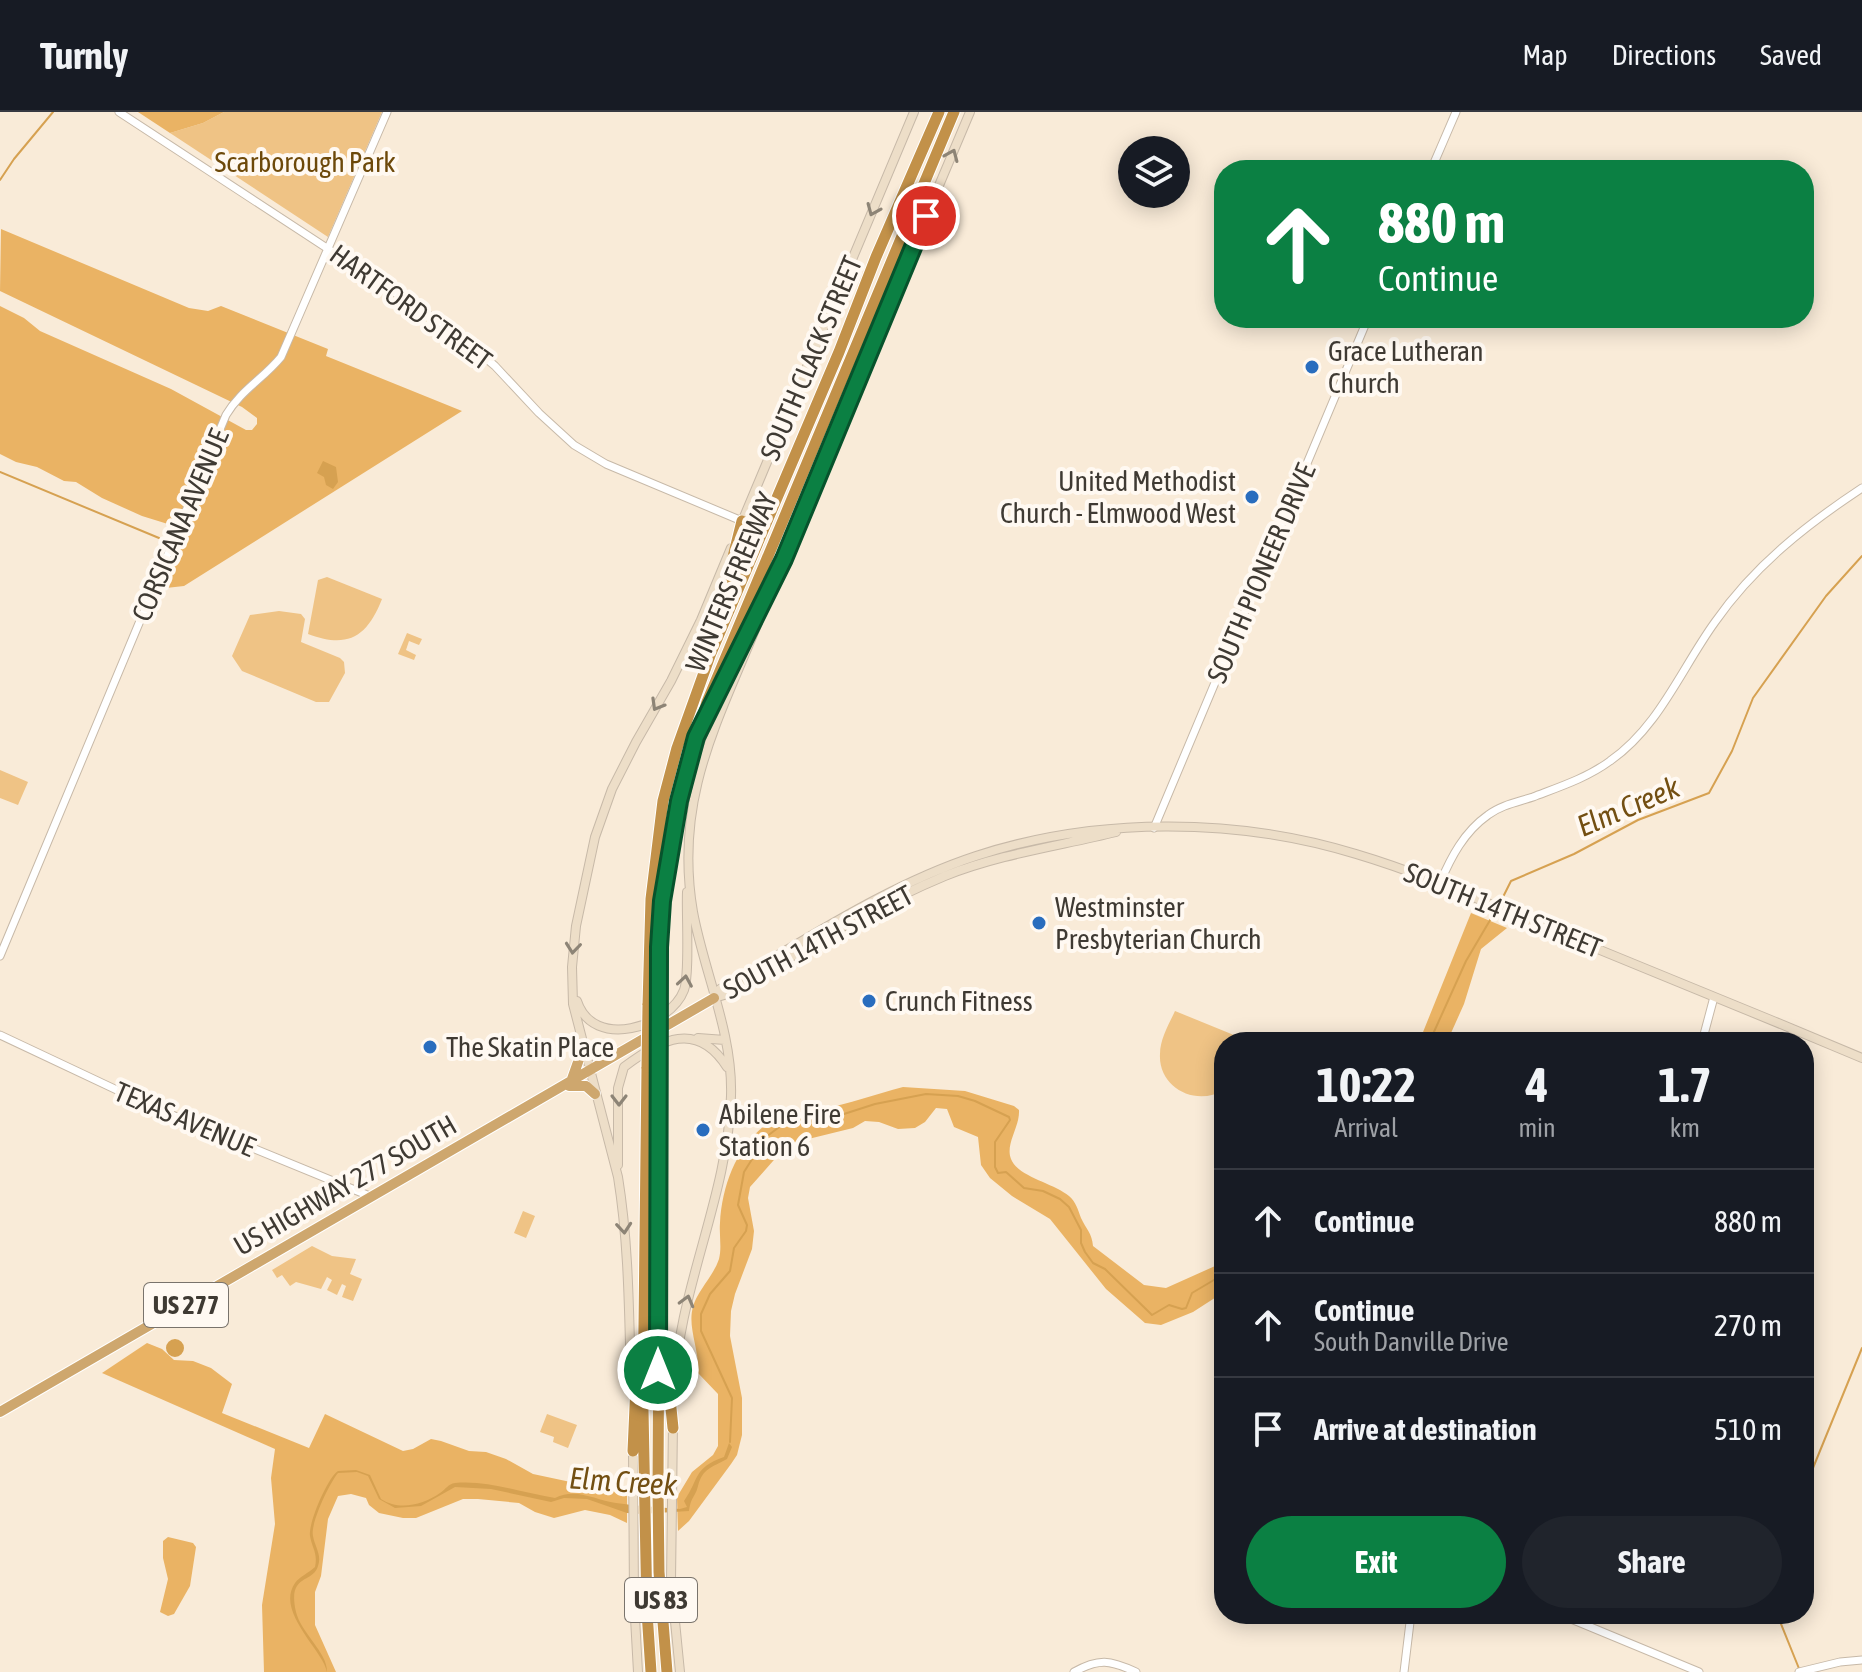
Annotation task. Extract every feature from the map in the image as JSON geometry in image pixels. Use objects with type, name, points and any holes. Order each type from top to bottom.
[{"type":"highway","name":"WINTERS FREEWAY","points":[[651,1672],[647,1612],[644,1235],[651,899],[663,801],[690,706],[939,112]]},
{"type":"highway","points":[[889,304],[954,114]]},
{"type":"highway","name":"WINTERS FREEWAY","points":[[646,1490],[657,1205],[662,901],[679,801],[696,737],[721,664],[813,453],[954,114]]},
{"type":"highway","points":[[690,706],[715,626],[742,521]]},
{"type":"highway","points":[[696,737],[784,559]]},
{"type":"highway","name":"US HIGHWAY 277 SOUTH","points":[[0,1412],[714,998]]},
{"type":"highway","points":[[583,1048],[579,1066],[567,1084],[586,1086],[595,1094]]},
{"type":"highway","points":[[657,1205],[664,1268],[664,1335],[673,1428]]},
{"type":"highway","points":[[633,1451],[644,1235]]},
{"type":"highway","name":"WINTERS FREEWAY","points":[[646,1529],[659,1572],[667,1672]]},
{"type":"main road","name":"SOUTH CLACK STREET","points":[[638,1672],[646,1490],[633,1451],[628,1277],[618,1177],[573,1004],[576,926],[585,876],[605,807],[623,766],[696,631],[914,112]]},
{"type":"main road","points":[[572,985],[586,1017],[612,1031],[633,1029],[669,1011],[686,987],[687,871],[692,803],[703,757],[970,112]]},
{"type":"main road","name":"SOUTH 14TH STREET","points":[[714,998],[720,989],[880,897],[949,866],[1010,846],[1099,832],[1154,828],[1241,831],[1297,839],[1356,853],[1440,883],[1799,1032]]},
{"type":"main road","name":"SOUTH 14TH STREET","points":[[714,998],[731,993],[889,903],[945,876],[1005,856],[1099,832]]},
{"type":"main road","points":[[680,1672],[671,1581],[675,1361],[682,1322],[719,1183],[731,1094],[725,1040],[694,914],[687,871]]},
{"type":"main road","points":[[708,972],[718,981],[734,982]]},
{"type":"main road","points":[[720,1021],[731,993]]},
{"type":"main road","points":[[697,1038],[716,1051],[730,1071]]},
{"type":"main road","name":"SOUTH 14TH STREET","points":[[1814,1038],[1862,1058]]},
{"type":"main road","points":[[618,1177],[618,1088],[624,1067],[671,1040],[725,1040]]},
{"type":"street","name":"HARTFORD STREET","points":[[119,112],[465,339],[574,445],[606,464],[742,521]]},
{"type":"street","name":"CORSICANA AVENUE","points":[[0,956],[226,415],[238,397],[281,357],[387,112]]},
{"type":"street","points":[[1435,160],[1456,112]]},
{"type":"street","name":"SOUTH PIONEER DRIVE","points":[[1154,828],[1364,328]]},
{"type":"street","points":[[1440,883],[1458,847],[1473,827],[1489,814],[1580,779],[1610,761],[1640,735],[1716,620],[1752,575],[1791,539],[1862,488]]},
{"type":"street","points":[[1705,1032],[1714,997]]},
{"type":"street","name":"TEXAS AVENUE","points":[[0,1035],[155,1108],[372,1197]]},
{"type":"street","points":[[1404,1672],[1410,1624]]},
{"type":"street","points":[[1583,1624],[1699,1672]]},
{"type":"street","points":[[1802,1671],[1862,1660]]},
{"type":"street","points":[[1074,1672],[1098,1661],[1136,1672]]},
{"type":"green space","name":"Scarborough Park","points":[[224,112],[382,112],[328,237],[170,133],[203,123]]},
{"type":"green space","points":[[327,577],[382,599],[363,631],[345,640],[308,634],[318,580]]},
{"type":"green space","points":[[279,611],[301,614],[305,619],[301,642],[344,662],[345,673],[329,702],[316,702],[242,671],[232,656],[250,615]]},
{"type":"green space","points":[[407,633],[422,639],[419,645],[409,641],[406,650],[416,655],[414,660],[398,654]]},
{"type":"green space","points":[[0,770],[28,782],[18,805],[0,798]]},
{"type":"green space","points":[[1175,1011],[1226,1032],[1214,1032],[1214,1095],[1191,1095],[1172,1085],[1161,1066],[1160,1048]]},
{"type":"green space","points":[[523,1211],[535,1216],[526,1238],[514,1233]]},
{"type":"green space","points":[[312,1246],[332,1256],[356,1259],[350,1274],[362,1279],[353,1301],[342,1297],[346,1286],[342,1284],[337,1295],[327,1290],[332,1280],[327,1277],[321,1289],[296,1282],[290,1286],[282,1275],[277,1278],[272,1270]]},
{"type":"green space","points":[[547,1414],[577,1425],[568,1448],[553,1442],[554,1437],[540,1432]]},
{"type":"shaded area","points":[[138,112],[224,112],[203,123],[170,133]]},
{"type":"shaded area","points":[[1,229],[189,308],[208,311],[221,306],[328,349],[326,356],[462,411],[184,586],[166,588],[161,584],[184,529],[142,516],[76,482],[64,481],[37,467],[0,454],[0,306],[24,318],[40,331],[171,389],[246,430],[252,430],[257,418],[242,407],[0,291]]},
{"type":"shaded area","points":[[323,461],[336,467],[338,482],[333,489],[317,473]]},
{"type":"shaded area","points":[[1471,913],[1507,928],[1481,949],[1464,1004],[1451,1032],[1423,1032]]},
{"type":"shaded area","points":[[903,1087],[965,1091],[1014,1106],[1019,1110],[1019,1116],[1010,1147],[1011,1159],[1021,1171],[1071,1198],[1093,1246],[1144,1285],[1166,1288],[1214,1266],[1214,1298],[1193,1312],[1161,1325],[1145,1323],[1106,1289],[1050,1219],[1012,1196],[990,1178],[981,1165],[978,1137],[954,1127],[947,1109],[936,1108],[925,1122],[915,1128],[898,1129],[865,1121],[853,1128],[788,1144],[750,1187],[748,1198],[754,1231],[752,1249],[731,1311],[730,1336],[742,1398],[742,1435],[737,1455],[689,1521],[678,1531],[677,1497],[692,1472],[713,1455],[718,1446],[718,1394],[698,1373],[692,1315],[695,1301],[719,1259],[721,1208],[729,1178],[751,1138],[774,1119],[791,1112],[831,1107]]},
{"type":"shaded area","points":[[175,1339],[184,1348],[175,1357],[166,1348]]},
{"type":"shaded area","points":[[147,1343],[162,1349],[174,1360],[193,1361],[211,1368],[232,1384],[222,1413],[309,1448],[325,1414],[403,1451],[431,1439],[441,1441],[506,1459],[533,1474],[627,1494],[627,1523],[610,1515],[585,1510],[554,1518],[519,1503],[478,1499],[463,1499],[416,1518],[403,1518],[379,1513],[366,1498],[351,1494],[338,1496],[328,1519],[321,1576],[315,1592],[315,1625],[336,1672],[264,1672],[262,1605],[275,1524],[271,1478],[275,1449],[102,1373]]},
{"type":"shaded area","points":[[729,1443],[732,1447],[727,1459],[702,1475],[689,1511],[627,1513],[587,1499],[564,1498],[551,1502],[491,1489],[455,1487],[421,1506],[395,1508],[379,1499],[368,1476],[357,1472],[338,1473],[314,1523],[318,1566],[298,1585],[294,1600],[299,1620],[323,1658],[327,1672],[295,1618],[290,1594],[295,1583],[315,1567],[310,1536],[312,1521],[324,1491],[338,1471],[356,1470],[370,1475],[381,1499],[403,1506],[433,1497],[453,1484],[468,1483],[555,1498],[578,1494],[616,1503],[680,1509],[687,1507],[684,1501],[698,1474],[707,1465],[724,1457]]},
{"type":"shaded area","points":[[168,1537],[193,1543],[196,1547],[190,1586],[174,1614],[168,1616],[160,1612],[168,1579],[163,1541]]},
{"type":"waterway","points":[[0,180],[53,112]]},
{"type":"waterway","points":[[0,472],[159,538]]},
{"type":"waterway","name":"Elm Creek","points":[[1499,905],[1511,881],[1574,854],[1638,820],[1709,793],[1732,751],[1753,698],[1826,596],[1862,556]]},
{"type":"waterway","name":"Elm Creek","points":[[1434,1032],[1466,961],[1496,910]]},
{"type":"waterway","name":"Elm Creek","points":[[730,1442],[732,1398],[701,1331],[701,1314],[710,1294],[730,1271],[734,1248],[746,1231],[747,1225],[738,1205],[744,1172],[766,1137],[795,1115],[816,1123],[875,1104],[926,1094],[958,1096],[975,1101],[1010,1120],[995,1142],[995,1167],[998,1173],[1006,1172],[1024,1188],[1043,1191],[1069,1207],[1081,1230],[1081,1243],[1093,1263],[1105,1269],[1152,1315],[1169,1305],[1186,1308],[1192,1293],[1214,1280]]},
{"type":"waterway","points":[[1814,1466],[1862,1348]]},
{"type":"waterway","points":[[1781,1624],[1800,1671]]},
{"type":"place","name":"Grace Lutheran Church","points":[[1312,367]]},
{"type":"place","name":"United Methodist Church - Elmwood West","points":[[1252,497]]},
{"type":"place","name":"Westminster Presbyterian Church","points":[[1039,923]]},
{"type":"place","name":"Crunch Fitness","points":[[869,1001]]},
{"type":"place","name":"The Skatin Place","points":[[430,1047]]},
{"type":"place","name":"Abilene Fire Station 6","points":[[703,1130]]},
{"type":"route","points":[[658,1370],[659,947],[662,901],[679,801],[696,737],[784,559],[926,216]]}]
